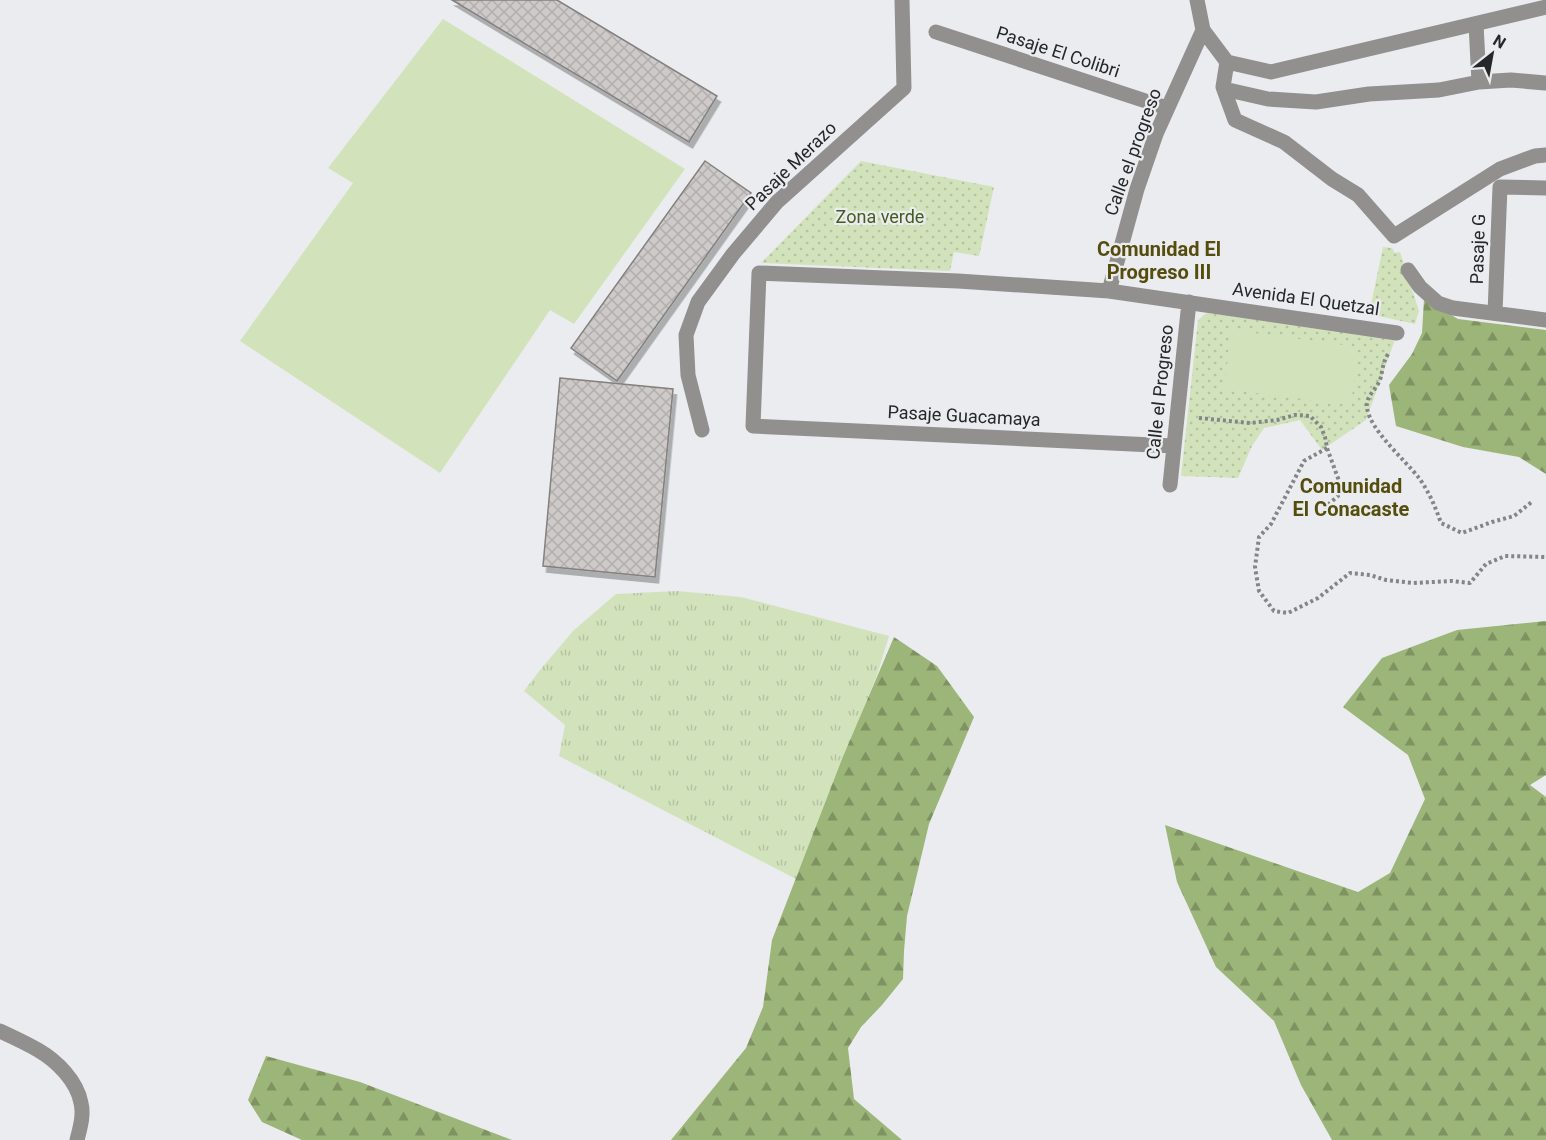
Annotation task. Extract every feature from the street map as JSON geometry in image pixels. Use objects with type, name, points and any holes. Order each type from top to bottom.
[{"type":"street","name":"Pasaje Merazo","points":[[702,430],[688,375],[686,335],[698,302],[733,254],[777,202],[904,88],[902,0]]},
{"type":"street","points":[[1197,0],[1203,30],[1227,62],[1271,72],[1546,7]]},
{"type":"street","points":[[1476,24],[1479,82]]},
{"type":"street","name":"Calle el progreso","points":[[1109,291],[1137,189],[1156,134],[1203,30]]},
{"type":"street","name":"Pasaje El Colibri","points":[[936,32],[1167,108]]},
{"type":"street","points":[[1227,62],[1224,89],[1235,120],[1284,142],[1332,179],[1358,195],[1394,236],[1500,169],[1535,156],[1546,155]]},
{"type":"street","points":[[1224,89],[1269,99],[1316,102],[1369,94],[1439,90],[1479,82],[1511,80],[1545,83]]},
{"type":"street","name":"Pasaje G","points":[[1495,313],[1500,187],[1546,188]]},
{"type":"street","points":[[1408,270],[1420,287],[1438,303],[1453,308],[1546,320]]},
{"type":"street","name":"Avenida El Quetzal","points":[[753,426],[759,273],[958,281],[1109,291],[1397,333]]},
{"type":"street","name":"Calle el Progreso","points":[[1170,485],[1190,302]]},
{"type":"street","name":"Pasaje Guacamaya","points":[[753,426],[1174,446]]},
{"type":"street","points":[[0,1031],[39,1050],[60,1067],[75,1085],[82,1104],[82,1122],[77,1140]]},
{"type":"path","points":[[1396,350],[1388,354],[1383,363],[1380,378],[1375,390],[1368,398],[1366,407],[1371,422],[1419,478],[1431,496],[1441,523],[1462,533],[1514,516],[1533,501]]},
{"type":"path","points":[[1177,417],[1250,423],[1295,415],[1310,416],[1321,427],[1339,481],[1338,496],[1324,508]]},
{"type":"path","points":[[1327,448],[1304,461],[1271,524],[1259,537],[1255,567],[1259,591],[1274,611],[1288,613],[1318,598],[1350,573],[1370,574],[1386,580],[1413,583],[1452,581],[1470,583],[1486,564],[1505,556],[1546,557]]},
{"type":"green space","points":[[443,19],[685,169],[574,324],[550,310],[440,473],[240,341],[353,183],[328,168]]},
{"type":"green space","name":"Zona verde","points":[[861,161],[994,187],[979,256],[954,252],[950,271],[761,263]]},
{"type":"green space","points":[[1383,247],[1392,248],[1395,253],[1400,252],[1419,311],[1415,324],[1369,314]]},
{"type":"green space","points":[[1424,299],[1458,319],[1546,330],[1546,474],[1519,457],[1463,447],[1396,426],[1389,385],[1412,354],[1422,333]]},
{"type":"green space","points":[[1207,313],[1396,337],[1366,420],[1322,450],[1300,420],[1264,428],[1252,446],[1238,478],[1181,476],[1198,320]]},
{"type":"green space","points":[[1230,330],[1358,347],[1351,405],[1225,389]]},
{"type":"green space","points":[[677,591],[741,597],[889,636],[877,675],[796,879],[559,756],[565,725],[524,691],[573,631],[616,594]]},
{"type":"green space","points":[[1546,621],[1546,775],[1530,785],[1546,797],[1546,1140],[1332,1140],[1301,1085],[1274,1021],[1216,967],[1177,882],[1165,825],[1358,892],[1390,873],[1425,799],[1408,755],[1343,707],[1382,658],[1457,630]]},
{"type":"green space","points":[[894,637],[937,666],[974,717],[929,824],[907,916],[903,979],[861,1027],[848,1048],[854,1099],[902,1140],[671,1140],[746,1048],[763,1007],[772,940],[842,759]]},
{"type":"green space","points":[[266,1056],[360,1082],[512,1140],[302,1140],[262,1122],[248,1100]]},
{"type":"building","points":[[452,0],[557,0],[717,96],[689,142]]},
{"type":"building","points":[[705,161],[751,193],[617,381],[571,348]]},
{"type":"building","points":[[560,378],[673,389],[655,577],[543,566]]},
{"type":"district","name":"Comunidad El Progreso III","points":[[1159,260]]},
{"type":"district","name":"Comunidad El Conacaste","points":[[1351,498]]}]
